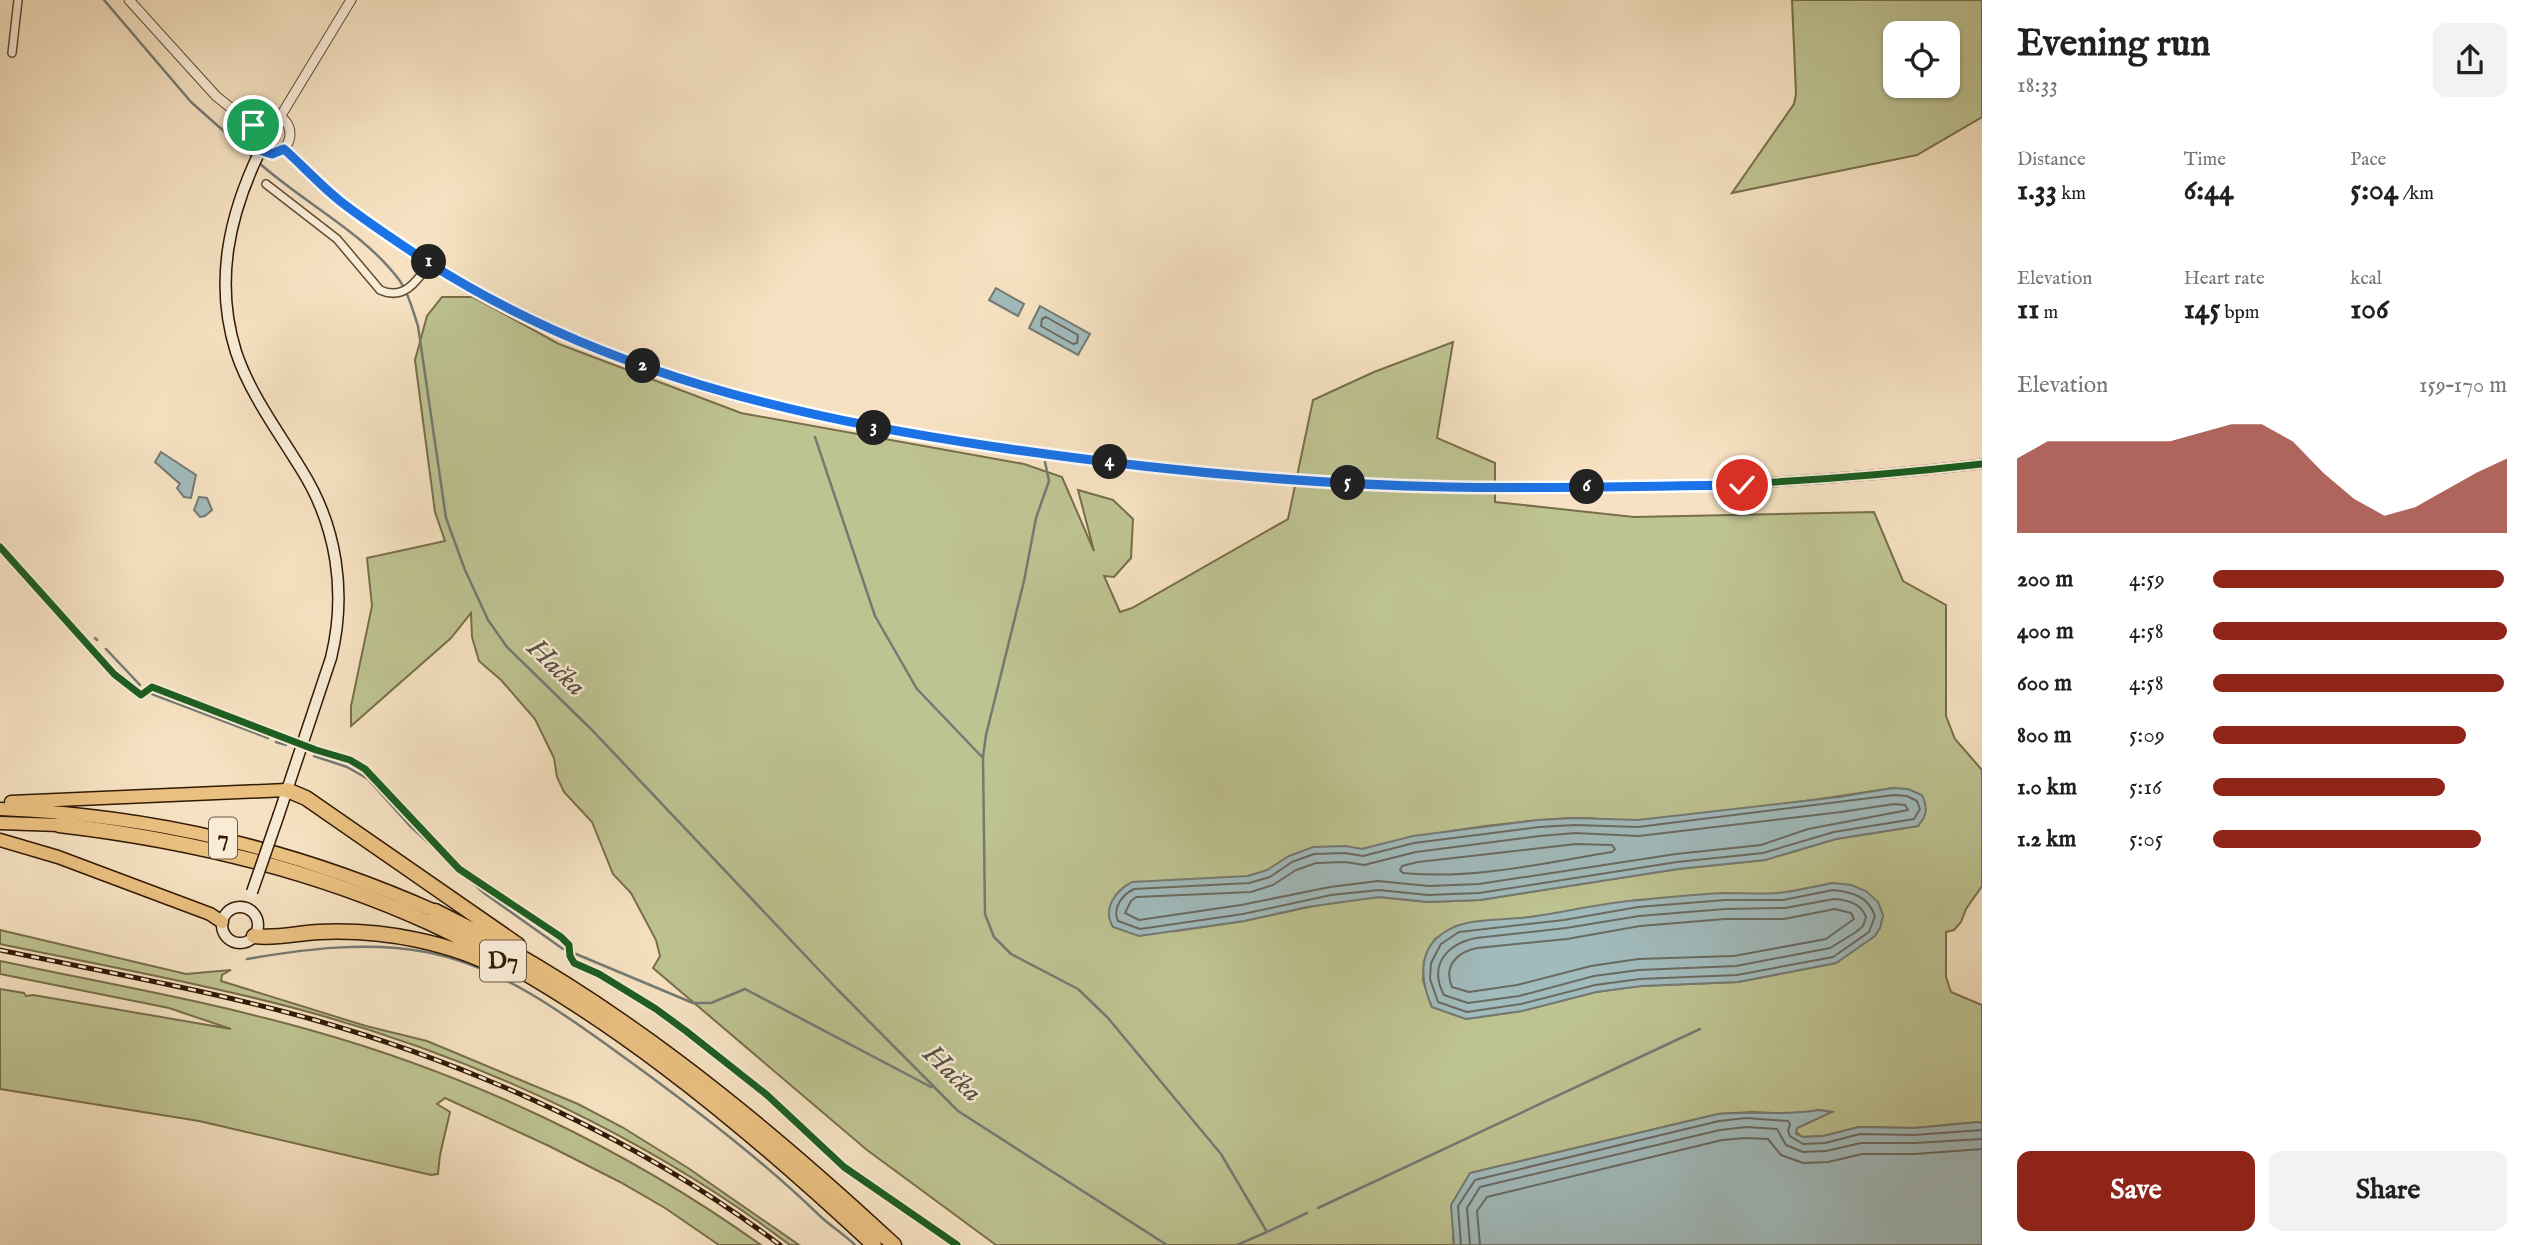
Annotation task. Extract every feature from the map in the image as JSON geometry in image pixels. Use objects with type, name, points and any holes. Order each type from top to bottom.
[{"type":"highway","points":[[0,802],[287,790],[306,798],[445,896],[577,982],[585,1004],[555,1001],[504,971],[470,957],[417,941],[355,933],[254,936]]},
{"type":"highway","name":"7","points":[[0,809],[119,819],[234,840],[335,870],[435,911]]},
{"type":"highway","points":[[0,824],[59,825]]},
{"type":"highway","name":"D7","points":[[59,825],[178,842],[232,854],[327,882],[392,907],[473,944],[640,1033],[764,1129],[894,1245]]},
{"type":"highway","points":[[0,841],[58,857],[210,914],[222,922]]},
{"type":"highway","name":"D7","points":[[435,911],[523,957],[585,1004],[631,1044],[719,1110],[811,1187],[874,1245]]},
{"type":"main road","points":[[246,908],[334,648],[339,615],[338,575],[329,531],[315,494],[251,386],[236,353],[230,327],[225,282],[227,247],[236,206],[259,152]]},
{"type":"main road","points":[[246,908],[255,917],[257,930],[254,936],[243,943],[231,941],[223,933],[222,922],[231,910],[246,908]]},
{"type":"street","points":[[12,53],[18,0]]},
{"type":"street","points":[[129,0],[216,96],[253,125]]},
{"type":"street","points":[[280,117],[351,0]]},
{"type":"street","points":[[264,115],[280,117],[290,129],[289,140],[284,149],[272,154],[259,152],[251,136],[253,125],[264,115]]},
{"type":"street","points":[[284,149],[339,201],[430,264],[529,317],[595,347],[718,392],[839,421],[1050,455],[1322,482],[1463,487],[1742,485],[1982,464]]},
{"type":"street","points":[[266,184],[337,239],[380,290],[397,294],[413,285],[430,264]]},
{"type":"street","points":[[0,547],[114,674],[141,695]]},
{"type":"green space","points":[[1792,0],[1982,0],[1982,117],[1917,155],[1732,193],[1794,104],[1796,94]]},
{"type":"green space","points":[[442,297],[473,297],[559,344],[741,413],[1024,464],[1062,477],[1094,551],[1078,490],[1113,500],[1133,519],[1131,558],[1114,577],[1104,576],[1120,612],[1132,608],[1288,519],[1313,400],[1374,372],[1453,342],[1437,438],[1495,463],[1495,502],[1634,517],[1874,512],[1903,581],[1946,605],[1946,716],[1955,739],[1982,770],[1982,886],[1966,909],[1961,922],[1954,930],[1946,932],[1946,977],[1951,992],[1982,1005],[1982,1124],[1979,1122],[1914,1128],[1859,1127],[1823,1136],[1802,1137],[1795,1131],[1797,1128],[1831,1112],[1819,1110],[1796,1114],[1718,1114],[1470,1173],[1453,1238],[1454,1245],[996,1245],[867,1150],[653,968],[660,956],[656,940],[631,893],[613,874],[592,822],[564,792],[557,777],[554,758],[535,719],[501,680],[479,661],[472,637],[471,613],[451,638],[351,726],[351,706],[372,606],[367,558],[445,541],[435,512],[415,360],[427,316]],"holes":[[[1893,788],[1918,826],[1836,839],[1765,860],[1678,869],[1480,900],[1428,902],[1379,897],[1332,902],[1244,921],[1176,931],[1248,876],[1354,848],[1362,849],[1440,833],[1518,822],[1571,818],[1632,820],[1672,817]],[[1833,883],[1883,915],[1880,928],[1836,963],[1738,982],[1641,986],[1596,992],[1522,1011],[1466,1019],[1432,1007],[1423,980],[1424,961],[1435,939],[1456,926],[1564,913],[1637,900],[1783,893]]]},
{"type":"green space","points":[[0,930],[186,974],[231,970],[222,975],[221,981],[366,1026],[427,1041],[578,1104],[622,1127],[688,1168],[799,1245],[790,1245],[680,1171],[623,1138],[564,1107],[441,1055],[316,1014],[238,994],[0,944]]},
{"type":"green space","points":[[0,961],[272,1020],[370,1048],[429,1069],[488,1092],[601,1146],[656,1177],[761,1245],[719,1245],[665,1208],[620,1182],[445,1098],[437,1104],[450,1112],[438,1174],[431,1175],[199,1121],[0,1089],[0,989],[24,993],[26,996],[231,1029],[169,1008],[0,974]]},
{"type":"water","points":[[996,288],[1024,304],[1018,316],[989,300]]},
{"type":"water","points":[[1040,306],[1090,334],[1078,355],[1029,328]]},
{"type":"water","points":[[161,452],[196,475],[191,498],[184,497],[177,488],[180,484],[155,462]]},
{"type":"water","points":[[199,497],[207,498],[212,510],[200,517],[194,510]]},
{"type":"water","points":[[1893,788],[1908,789],[1922,795],[1926,812],[1918,826],[1836,839],[1765,860],[1678,869],[1480,900],[1428,902],[1379,897],[1139,936],[1113,927],[1109,914],[1116,895],[1132,882],[1248,876],[1267,870],[1289,856],[1313,847],[1346,846],[1362,849],[1413,836],[1538,820],[1638,820],[1839,797]]},
{"type":"water","points":[[1833,883],[1851,885],[1866,891],[1878,902],[1883,915],[1875,936],[1836,963],[1738,982],[1641,986],[1596,992],[1522,1011],[1466,1019],[1432,1007],[1426,989],[1424,961],[1431,944],[1448,930],[1470,922],[1530,917],[1627,901],[1716,893],[1778,893]]},
{"type":"water","points":[[1819,1110],[1832,1112],[1797,1128],[1796,1134],[1803,1137],[1823,1136],[1859,1127],[1914,1128],[1979,1122],[1982,1124],[1982,1245],[1454,1245],[1451,1205],[1470,1173],[1718,1114]]},
{"type":"waterway","name":"Hačka","points":[[104,0],[191,102],[253,157]]},
{"type":"waterway","name":"Hačka","points":[[258,162],[369,247],[406,291],[418,326],[446,518],[465,570],[488,620],[507,647],[592,730],[837,989],[958,1111],[1167,1245]]},
{"type":"waterway","points":[[815,437],[875,616],[917,689],[983,758],[985,914],[994,937],[1011,954],[1078,989],[1108,1018],[1221,1154],[1267,1232],[1237,1245]]},
{"type":"waterway","points":[[983,757],[1036,518],[1049,481],[1045,462]]},
{"type":"waterway","points":[[106,649],[140,685]]},
{"type":"waterway","points":[[152,694],[268,738]]},
{"type":"waterway","points":[[276,742],[286,745]]},
{"type":"waterway","points":[[314,756],[347,767],[368,779],[410,826],[484,893],[563,949]]},
{"type":"waterway","points":[[247,959],[314,949],[381,947],[426,952],[485,970],[567,1017],[643,1071],[755,1158],[855,1245]]},
{"type":"waterway","points":[[576,954],[693,1003],[711,1003],[745,989],[931,1087]]},
{"type":"waterway","points":[[1318,1208],[1700,1029]]},
{"type":"waterway","points":[[1269,1231],[1307,1213]]},
{"type":"railway","points":[[0,950],[237,1000],[315,1020],[438,1060],[499,1085],[616,1141],[673,1173],[780,1245]]},
{"type":"cycle path","points":[[283,149],[336,198],[370,224],[445,273],[525,316],[607,352],[691,383],[779,407],[868,426],[1125,464],[1370,484],[1492,488],[1738,484],[1982,464]]},
{"type":"cycle path","points":[[0,547],[114,674],[141,695],[152,687],[316,750],[350,760],[365,769],[459,869],[561,937],[569,945],[574,963],[599,974],[686,1031],[767,1095],[844,1167],[957,1245]]},
{"type":"route","points":[[253,125],[251,136],[255,147],[272,154],[284,149],[339,201],[430,264],[467,285],[529,317],[649,369],[718,392],[772,406],[906,434],[1050,455],[1322,482],[1556,488],[1742,485]]}]
